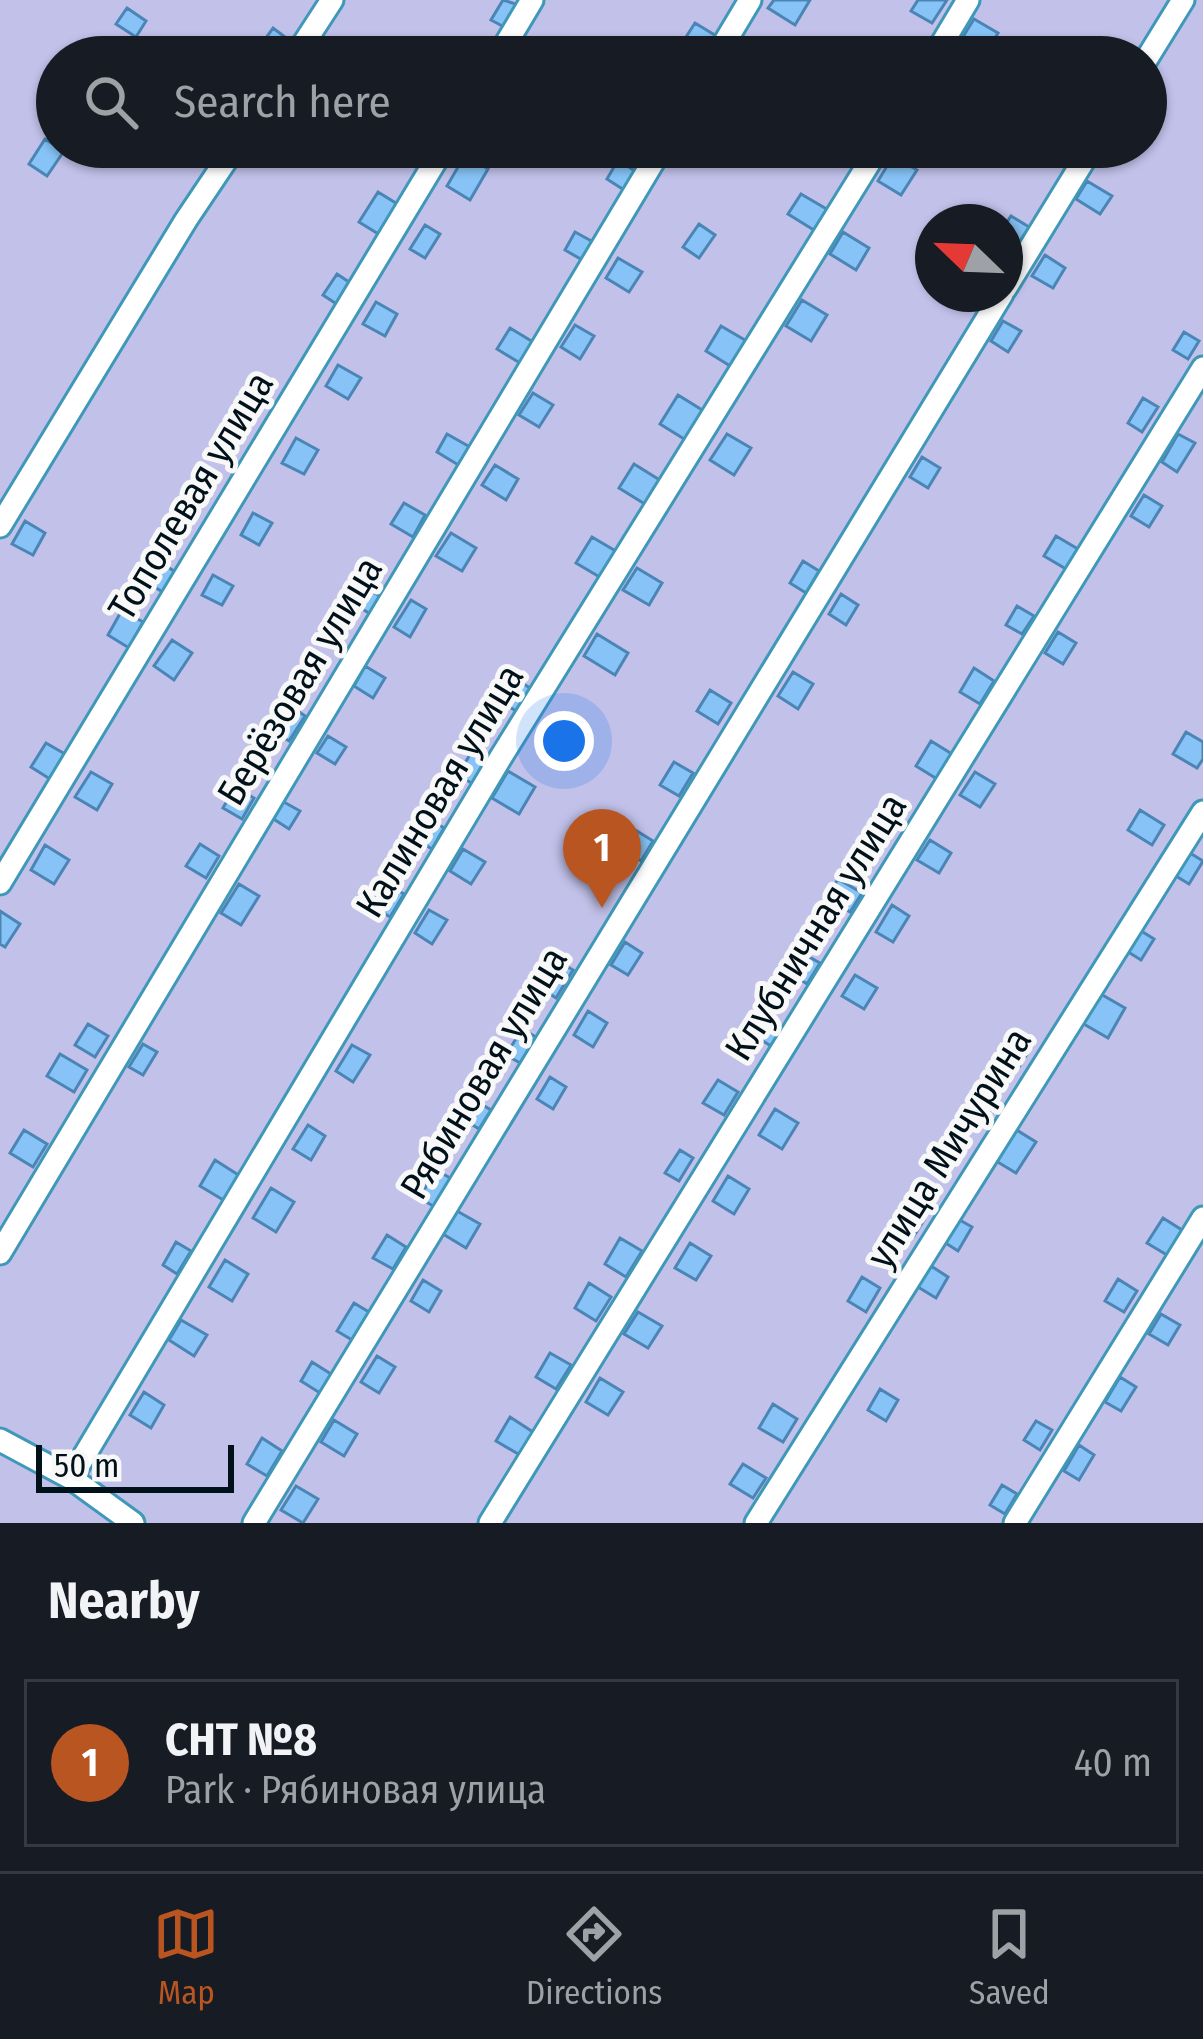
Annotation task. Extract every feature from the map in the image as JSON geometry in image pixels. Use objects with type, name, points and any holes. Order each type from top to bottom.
[{"type":"street","points":[[309,36],[332,0]]},
{"type":"street","points":[[511,36],[532,0]]},
{"type":"street","points":[[729,36],[750,0]]},
{"type":"street","points":[[947,36],[968,0]]},
{"type":"street","points":[[1161,36],[1183,0]]},
{"type":"street","points":[[0,526],[221,168]]},
{"type":"street","name":"Тополевая улица","points":[[0,883],[431,168]]},
{"type":"street","name":"Берёзовая улица","points":[[0,1253],[649,168]]},
{"type":"street","name":"Калиновая улица","points":[[71,1478],[502,757],[866,168]]},
{"type":"street","name":"Рябиновая улица","points":[[1023,261],[1079,168]]},
{"type":"street","name":"Рябиновая улица","points":[[254,1523],[992,312]]},
{"type":"street","name":"Клубничная улица","points":[[490,1523],[1203,368]]},
{"type":"street","name":"улица Мичурина","points":[[756,1523],[1203,812]]},
{"type":"street","points":[[1015,1523],[1203,1218]]},
{"type":"street","points":[[0,1440],[71,1478],[134,1523]]},
{"type":"shaded area","points":[[0,0],[1203,0],[1203,1523],[0,1523]]},
{"type":"building","points":[[503,0],[522,6],[508,29],[491,20]]},
{"type":"building","points":[[774,0],[810,0],[795,25],[768,8]]},
{"type":"building","points":[[918,0],[947,0],[932,23],[911,11]]},
{"type":"building","points":[[127,8],[146,21],[137,36],[116,24]]},
{"type":"building","points":[[974,19],[998,33],[996,36],[963,36]]},
{"type":"building","points":[[695,23],[716,36],[687,36]]},
{"type":"building","points":[[36,153],[36,168],[52,168],[47,176],[29,164]]},
{"type":"building","points":[[457,168],[488,169],[470,200],[447,186]]},
{"type":"building","points":[[613,168],[638,173],[627,192],[607,179]]},
{"type":"building","points":[[886,168],[917,170],[901,195],[878,181]]},
{"type":"building","points":[[1087,181],[1112,196],[1100,214],[1076,199]]},
{"type":"building","points":[[378,192],[399,205],[380,235],[359,222]]},
{"type":"building","points":[[801,194],[830,211],[817,232],[788,214]]},
{"type":"building","points":[[699,224],[715,235],[699,258],[683,247]]},
{"type":"building","points":[[425,225],[440,234],[425,258],[410,249]]},
{"type":"building","points":[[575,232],[595,243],[584,261],[565,250]]},
{"type":"building","points":[[843,232],[869,248],[856,270],[830,254]]},
{"type":"building","points":[[1045,255],[1065,268],[1053,288],[1032,276]]},
{"type":"building","points":[[618,258],[642,272],[629,292],[606,278]]},
{"type":"building","points":[[337,274],[352,284],[338,305],[323,295]]},
{"type":"building","points":[[802,300],[827,315],[811,341],[786,326]]},
{"type":"building","points":[[376,302],[397,314],[385,336],[363,324]]},
{"type":"building","points":[[1003,321],[1021,331],[1008,352],[991,341]]},
{"type":"building","points":[[575,325],[594,336],[580,359],[561,347]]},
{"type":"building","points":[[721,326],[750,343],[735,369],[706,351]]},
{"type":"building","points":[[510,328],[533,342],[520,363],[497,349]]},
{"type":"building","points":[[1184,332],[1199,341],[1188,359],[1173,350]]},
{"type":"building","points":[[338,365],[361,378],[348,399],[326,386]]},
{"type":"building","points":[[533,393],[553,405],[539,427],[519,415]]},
{"type":"building","points":[[678,395],[707,413],[689,442],[660,424]]},
{"type":"building","points":[[1143,398],[1158,407],[1142,432],[1128,423]]},
{"type":"building","points":[[447,434],[470,447],[460,466],[437,452]]},
{"type":"building","points":[[727,434],[751,448],[734,475],[710,460]]},
{"type":"building","points":[[1178,434],[1195,443],[1177,472],[1162,462]]},
{"type":"building","points":[[296,438],[318,450],[304,474],[282,463]]},
{"type":"building","points":[[922,457],[940,468],[928,488],[910,477]]},
{"type":"building","points":[[634,464],[663,482],[648,506],[619,488]]},
{"type":"building","points":[[495,465],[518,479],[506,500],[482,485]]},
{"type":"building","points":[[1144,495],[1162,506],[1149,527],[1131,516]]},
{"type":"building","points":[[404,503],[425,515],[413,537],[391,524]]},
{"type":"building","points":[[253,513],[272,523],[259,545],[241,535]]},
{"type":"building","points":[[25,521],[45,533],[33,555],[12,544]]},
{"type":"building","points":[[451,533],[476,548],[462,571],[436,556]]},
{"type":"building","points":[[1056,536],[1078,549],[1066,569],[1044,556]]},
{"type":"building","points":[[592,537],[619,553],[603,579],[576,563]]},
{"type":"building","points":[[803,561],[819,571],[806,593],[790,583]]},
{"type":"building","points":[[160,562],[177,573],[164,593],[147,582]]},
{"type":"building","points":[[637,568],[662,583],[649,605],[623,590]]},
{"type":"building","points":[[213,575],[233,586],[222,605],[202,595]]},
{"type":"building","points":[[361,585],[383,598],[372,615],[351,602]]},
{"type":"building","points":[[841,594],[858,605],[846,625],[829,614]]},
{"type":"building","points":[[411,600],[426,609],[410,637],[394,627]]},
{"type":"building","points":[[1017,606],[1034,616],[1022,634],[1006,625]]},
{"type":"building","points":[[122,610],[143,622],[129,648],[108,635]]},
{"type":"building","points":[[1058,632],[1076,643],[1063,664],[1045,653]]},
{"type":"building","points":[[597,634],[628,653],[615,675],[584,656]]},
{"type":"building","points":[[172,640],[192,653],[174,680],[154,666]]},
{"type":"building","points":[[365,666],[385,678],[373,698],[354,686]]},
{"type":"building","points":[[974,668],[994,681],[980,704],[960,692]]},
{"type":"building","points":[[793,672],[813,684],[798,709],[778,696]]},
{"type":"building","points":[[508,675],[532,689],[518,712],[494,698]]},
{"type":"building","points":[[710,690],[731,703],[718,724],[697,711]]},
{"type":"building","points":[[287,704],[305,716],[289,741],[270,729]]},
{"type":"building","points":[[1186,732],[1203,742],[1203,759],[1197,768],[1173,754]]},
{"type":"building","points":[[328,736],[346,747],[335,764],[317,753]]},
{"type":"building","points":[[931,741],[952,754],[937,779],[916,766]]},
{"type":"building","points":[[46,743],[65,754],[50,779],[31,767]]},
{"type":"building","points":[[472,751],[487,761],[473,784],[458,775]]},
{"type":"building","points":[[674,762],[693,773],[679,796],[660,785]]},
{"type":"building","points":[[508,771],[535,787],[519,814],[492,798]]},
{"type":"building","points":[[91,772],[112,784],[97,810],[75,797]]},
{"type":"building","points":[[975,772],[995,784],[980,807],[960,795]]},
{"type":"building","points":[[235,787],[254,798],[242,819],[223,808]]},
{"type":"building","points":[[282,801],[300,811],[289,829],[272,818]]},
{"type":"building","points":[[1140,810],[1164,825],[1152,845],[1128,830]]},
{"type":"building","points":[[428,818],[444,828],[432,849],[415,839]]},
{"type":"building","points":[[632,828],[653,841],[641,861],[620,848]]},
{"type":"building","points":[[930,840],[951,853],[939,873],[917,860]]},
{"type":"building","points":[[200,844],[219,856],[206,878],[186,866]]},
{"type":"building","points":[[45,845],[69,860],[54,884],[31,870]]},
{"type":"building","points":[[463,849],[485,862],[471,884],[450,871]]},
{"type":"building","points":[[1185,850],[1203,861],[1189,884],[1171,873]]},
{"type":"building","points":[[838,879],[862,893],[850,912],[827,898]]},
{"type":"building","points":[[380,880],[404,894],[390,917],[366,902]]},
{"type":"building","points":[[239,884],[259,896],[241,925],[221,913]]},
{"type":"building","points":[[892,905],[909,916],[893,942],[876,932]]},
{"type":"building","points":[[429,910],[447,920],[432,944],[415,933]]},
{"type":"building","points":[[0,911],[20,924],[5,947],[0,944]]},
{"type":"building","points":[[1138,929],[1154,939],[1141,960],[1125,950]]},
{"type":"building","points":[[625,942],[642,953],[628,975],[611,965]]},
{"type":"building","points":[[804,954],[820,963],[807,984],[792,974]]},
{"type":"building","points":[[556,960],[573,970],[556,998],[539,987]]},
{"type":"building","points":[[855,975],[877,988],[864,1009],[842,996]]},
{"type":"building","points":[[1099,993],[1125,1008],[1108,1038],[1082,1023]]},
{"type":"building","points":[[588,1011],[607,1023],[593,1047],[574,1035]]},
{"type":"building","points":[[764,1017],[782,1028],[771,1046],[753,1035]]},
{"type":"building","points":[[88,1024],[108,1036],[95,1057],[75,1045]]},
{"type":"building","points":[[522,1029],[536,1037],[520,1063],[506,1055]]},
{"type":"building","points":[[1008,1035],[1030,1049],[1016,1072],[993,1059]]},
{"type":"building","points":[[143,1044],[157,1052],[143,1075],[129,1067]]},
{"type":"building","points":[[352,1045],[370,1055],[353,1082],[336,1071]]},
{"type":"building","points":[[60,1054],[87,1070],[74,1092],[47,1076]]},
{"type":"building","points":[[550,1077],[566,1087],[553,1109],[537,1099]]},
{"type":"building","points":[[718,1080],[738,1092],[724,1115],[703,1103]]},
{"type":"building","points":[[982,1084],[1000,1095],[984,1121],[966,1110]]},
{"type":"building","points":[[471,1098],[491,1110],[479,1129],[460,1117]]},
{"type":"building","points":[[775,1109],[798,1123],[782,1149],[759,1135]]},
{"type":"building","points":[[308,1125],[325,1136],[311,1160],[293,1149]]},
{"type":"building","points":[[1015,1129],[1036,1142],[1016,1173],[996,1161]]},
{"type":"building","points":[[24,1130],[47,1144],[33,1167],[10,1153]]},
{"type":"building","points":[[680,1150],[693,1158],[679,1181],[665,1173]]},
{"type":"building","points":[[215,1160],[240,1176],[225,1201],[200,1186]]},
{"type":"building","points":[[436,1170],[452,1179],[435,1207],[419,1198]]},
{"type":"building","points":[[728,1176],[749,1189],[734,1214],[713,1201]]},
{"type":"building","points":[[271,1188],[294,1202],[276,1232],[253,1218]]},
{"type":"building","points":[[905,1209],[924,1220],[914,1236],[896,1225]]},
{"type":"building","points":[[457,1211],[480,1224],[466,1248],[443,1234]]},
{"type":"building","points":[[1163,1218],[1182,1230],[1167,1255],[1147,1243]]},
{"type":"building","points":[[958,1219],[972,1227],[958,1251],[944,1242]]},
{"type":"building","points":[[387,1235],[406,1247],[393,1269],[373,1258]]},
{"type":"building","points":[[620,1238],[642,1251],[626,1277],[605,1264]]},
{"type":"building","points":[[176,1242],[191,1251],[177,1274],[163,1265]]},
{"type":"building","points":[[690,1243],[711,1256],[696,1280],[675,1268]]},
{"type":"building","points":[[225,1260],[248,1274],[232,1301],[209,1287]]},
{"type":"building","points":[[931,1266],[948,1277],[936,1298],[918,1287]]},
{"type":"building","points":[[862,1277],[880,1288],[866,1312],[848,1301]]},
{"type":"building","points":[[1118,1279],[1137,1291],[1124,1312],[1105,1301]]},
{"type":"building","points":[[423,1280],[441,1291],[429,1312],[411,1301]]},
{"type":"building","points":[[589,1283],[611,1297],[596,1321],[575,1308]]},
{"type":"building","points":[[354,1303],[369,1312],[352,1340],[337,1331]]},
{"type":"building","points":[[638,1312],[662,1326],[648,1348],[624,1334]]},
{"type":"building","points":[[1161,1314],[1180,1325],[1168,1345],[1149,1334]]},
{"type":"building","points":[[181,1320],[207,1335],[194,1356],[169,1340]]},
{"type":"building","points":[[550,1353],[571,1365],[556,1389],[536,1377]]},
{"type":"building","points":[[377,1356],[395,1367],[379,1393],[361,1382]]},
{"type":"building","points":[[312,1362],[331,1374],[320,1393],[301,1381]]},
{"type":"building","points":[[1120,1377],[1136,1387],[1121,1411],[1105,1402]]},
{"type":"building","points":[[600,1378],[623,1392],[608,1415],[586,1402]]},
{"type":"building","points":[[880,1389],[898,1400],[886,1421],[868,1410]]},
{"type":"building","points":[[144,1392],[164,1405],[151,1428],[130,1415]]},
{"type":"building","points":[[773,1404],[797,1419],[783,1442],[759,1428]]},
{"type":"building","points":[[510,1417],[533,1432],[520,1455],[496,1441]]},
{"type":"building","points":[[334,1420],[357,1434],[344,1456],[321,1442]]},
{"type":"building","points":[[1036,1421],[1052,1430],[1040,1450],[1024,1440]]},
{"type":"building","points":[[262,1438],[282,1451],[267,1476],[247,1464]]},
{"type":"building","points":[[1079,1445],[1094,1455],[1079,1480],[1064,1471]]},
{"type":"building","points":[[743,1464],[766,1478],[753,1498],[730,1484]]},
{"type":"building","points":[[1002,1485],[1017,1494],[1005,1514],[990,1505]]},
{"type":"building","points":[[296,1486],[318,1499],[303,1523],[281,1510]]},
{"type":"place","name":"СНТ №8","points":[[602,908]]}]
